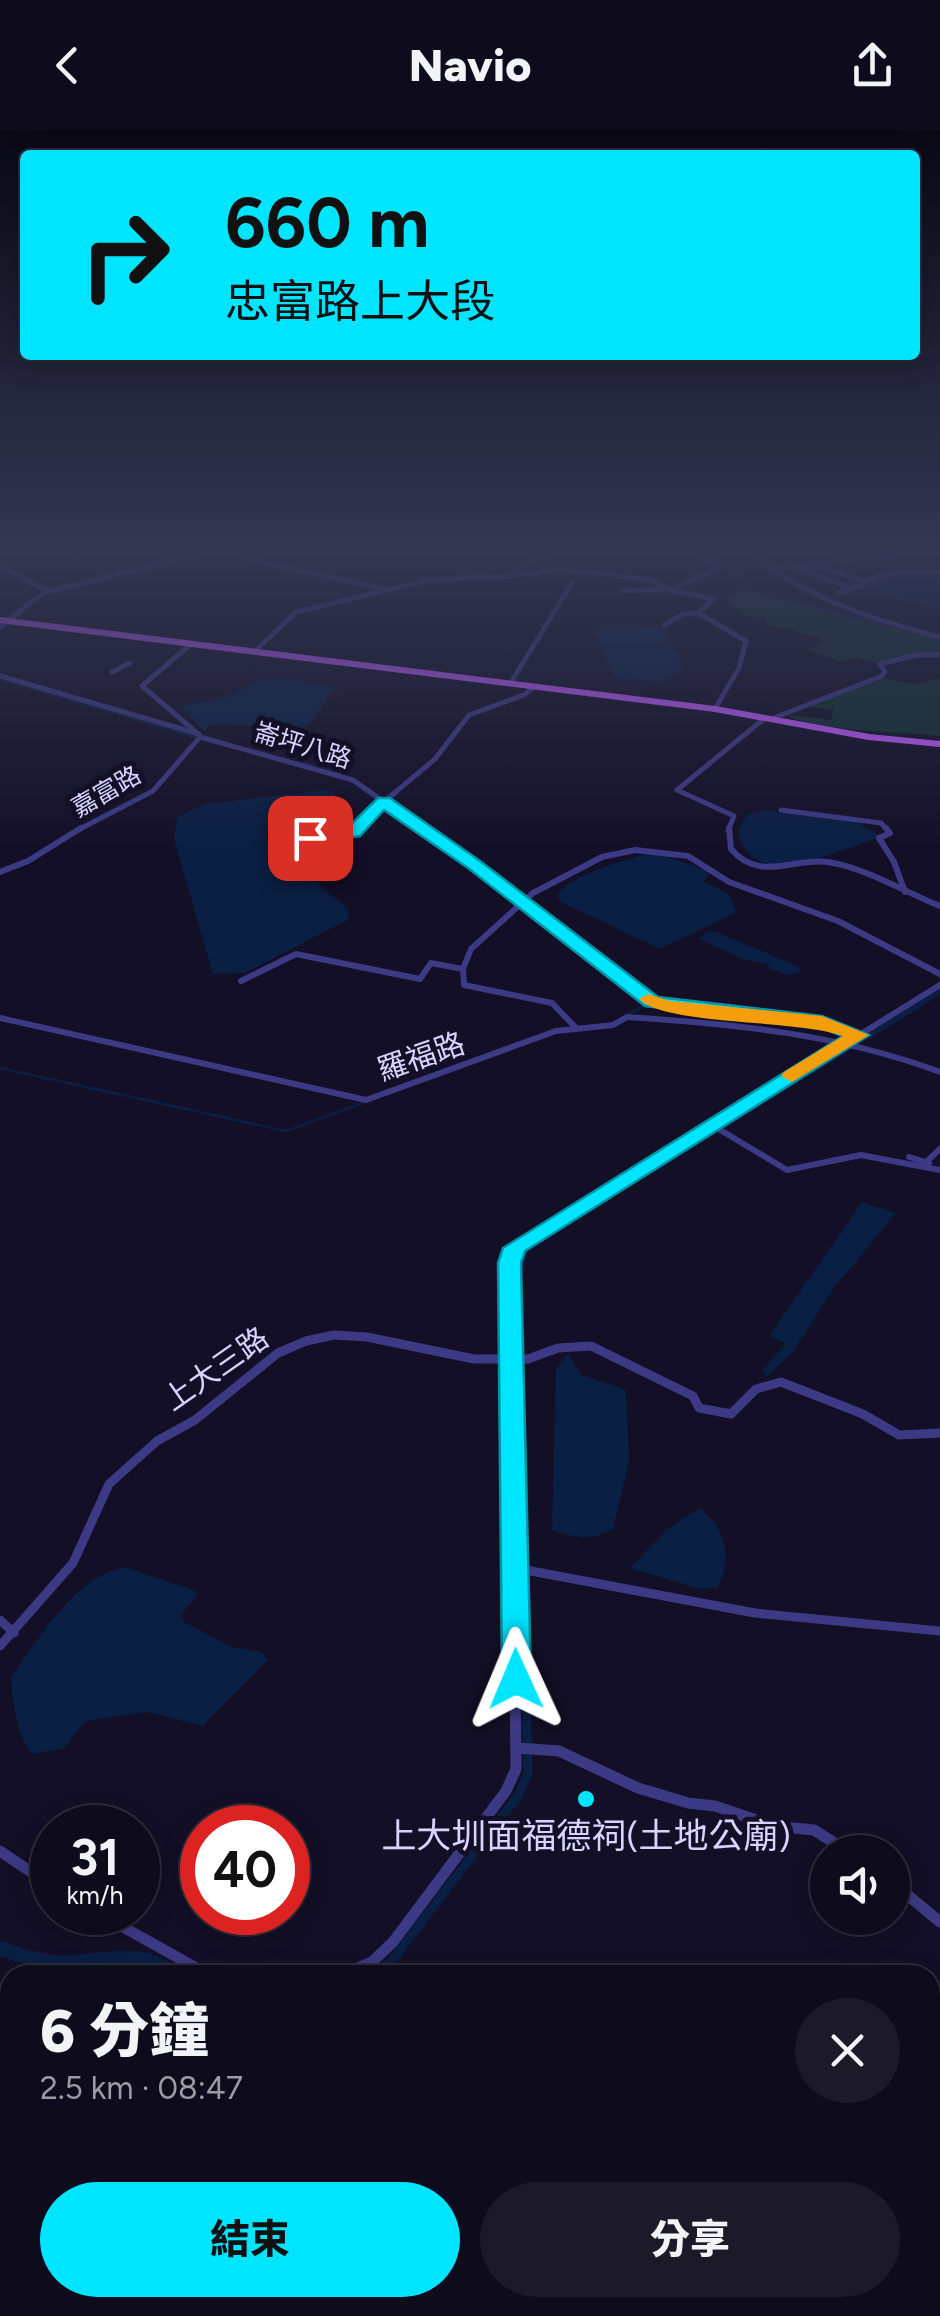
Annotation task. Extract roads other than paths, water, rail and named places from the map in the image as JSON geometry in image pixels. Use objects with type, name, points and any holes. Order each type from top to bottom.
[{"type":"main road","points":[[215,647],[715,709],[869,738],[940,744]]},
{"type":"street","points":[[187,647],[142,686],[199,735]]},
{"type":"street","points":[[254,652],[259,647]]},
{"type":"street","points":[[510,684],[533,647]]},
{"type":"street","points":[[715,709],[739,668],[745,647]]},
{"type":"street","points":[[940,655],[917,655],[880,664],[885,672],[882,676],[768,719],[677,790],[734,816],[724,831],[727,847],[742,860],[778,869],[827,861],[940,906]]},
{"type":"street","points":[[112,672],[130,663]]},
{"type":"street","name":"崙坪八路","points":[[0,676],[353,780],[474,864],[652,1002],[822,1022],[857,1041]]},
{"type":"street","points":[[337,874],[315,869],[306,853],[308,842],[354,832],[357,824],[435,759],[469,715],[524,696],[534,687]]},
{"type":"street","name":"嘉富路","points":[[0,872],[40,856],[76,831],[152,792],[199,735]]},
{"type":"street","points":[[781,810],[880,824],[890,833],[879,838],[894,862],[905,892]]},
{"type":"street","points":[[576,1028],[552,1003],[464,985],[463,969],[471,949],[521,903],[555,880],[615,853],[677,854],[707,866],[729,882],[838,921],[940,974]]},
{"type":"street","points":[[241,981],[296,954],[420,978],[431,962],[463,969]]},
{"type":"street","points":[[365,1965],[394,1942],[506,1791],[516,1768],[520,1748],[522,1568],[512,1359],[510,1263],[515,1248],[857,1041],[940,985]]},
{"type":"street","name":"羅福路","points":[[0,1018],[366,1100],[556,1031],[613,1026],[627,1017],[857,1041]]},
{"type":"street","points":[[857,1041],[940,1072]]},
{"type":"street","points":[[716,1127],[787,1170],[862,1156],[940,1168]]},
{"type":"street","points":[[926,1162],[940,1149]]},
{"type":"street","points":[[910,1156],[940,1168]]},
{"type":"street","name":"上大三路","points":[[0,1646],[73,1563],[109,1484],[157,1441],[195,1420],[278,1353],[306,1340],[334,1335],[391,1340],[474,1359],[528,1359],[558,1348],[591,1346],[688,1394],[699,1408],[709,1412],[730,1414],[756,1389],[781,1382],[863,1414],[899,1434],[940,1432]]},
{"type":"street","points":[[522,1568],[754,1613],[940,1630]]},
{"type":"street","points":[[0,1620],[14,1633]]},
{"type":"street","points":[[520,1748],[559,1750],[638,1788],[688,1803],[716,1806],[774,1826],[814,1830],[822,1835]]},
{"type":"street","points":[[0,1851],[30,1871]]},
{"type":"street","points":[[910,1897],[940,1922]]},
{"type":"street","points":[[137,1935],[191,1965]]},
{"type":"water","points":[[601,647],[673,647],[684,667],[664,682],[614,678]]},
{"type":"water","points":[[282,678],[340,689],[331,692],[312,723],[299,729],[217,724],[208,726],[205,732],[181,707],[234,695],[255,682]]},
{"type":"water","points":[[326,790],[336,794],[298,846],[309,876],[348,909],[349,919],[245,973],[213,974],[174,839],[177,817],[205,804]]},
{"type":"water","points":[[763,810],[854,821],[882,837],[800,863],[778,865],[760,861],[746,850],[738,830],[748,814]]},
{"type":"water","points":[[644,855],[662,855],[706,870],[709,875],[703,881],[728,893],[737,912],[660,949],[561,902],[557,896],[583,876]]},
{"type":"water","points":[[708,932],[793,964],[800,968],[799,973],[788,975],[770,969],[768,964],[745,960],[699,939]]},
{"type":"water","points":[[862,1202],[896,1213],[834,1288],[792,1353],[766,1377],[763,1369],[786,1344],[769,1336]]},
{"type":"water","points":[[568,1354],[582,1375],[626,1390],[629,1460],[613,1529],[590,1537],[552,1530],[556,1368]]},
{"type":"water","points":[[700,1508],[716,1525],[724,1545],[725,1567],[717,1588],[700,1589],[630,1568],[666,1530]]},
{"type":"water","points":[[124,1567],[194,1590],[197,1595],[181,1615],[184,1622],[231,1647],[262,1652],[268,1660],[203,1726],[149,1712],[97,1719],[84,1723],[64,1748],[33,1754],[19,1728],[11,1676],[73,1597],[105,1574]]},
{"type":"waterway","points":[[0,679],[195,737]]},
{"type":"waterway","points":[[300,762],[340,773]]},
{"type":"waterway","points":[[350,781],[433,840]]},
{"type":"waterway","points":[[600,1202],[940,992]]},
{"type":"waterway","points":[[625,1016],[649,1003]]},
{"type":"waterway","points":[[657,1005],[748,1016]]},
{"type":"waterway","points":[[0,1068],[286,1131],[363,1103]]},
{"type":"waterway","points":[[526,1686],[517,1281],[524,1249],[604,1199]]},
{"type":"waterway","points":[[386,1965],[518,1796],[528,1774],[526,1683]]},
{"type":"waterway","points":[[0,1949],[54,1963],[134,1958],[159,1965]]},
{"type":"place","name":"上大圳面福德祠(土地公廟)","points":[[586,1799]]}]
